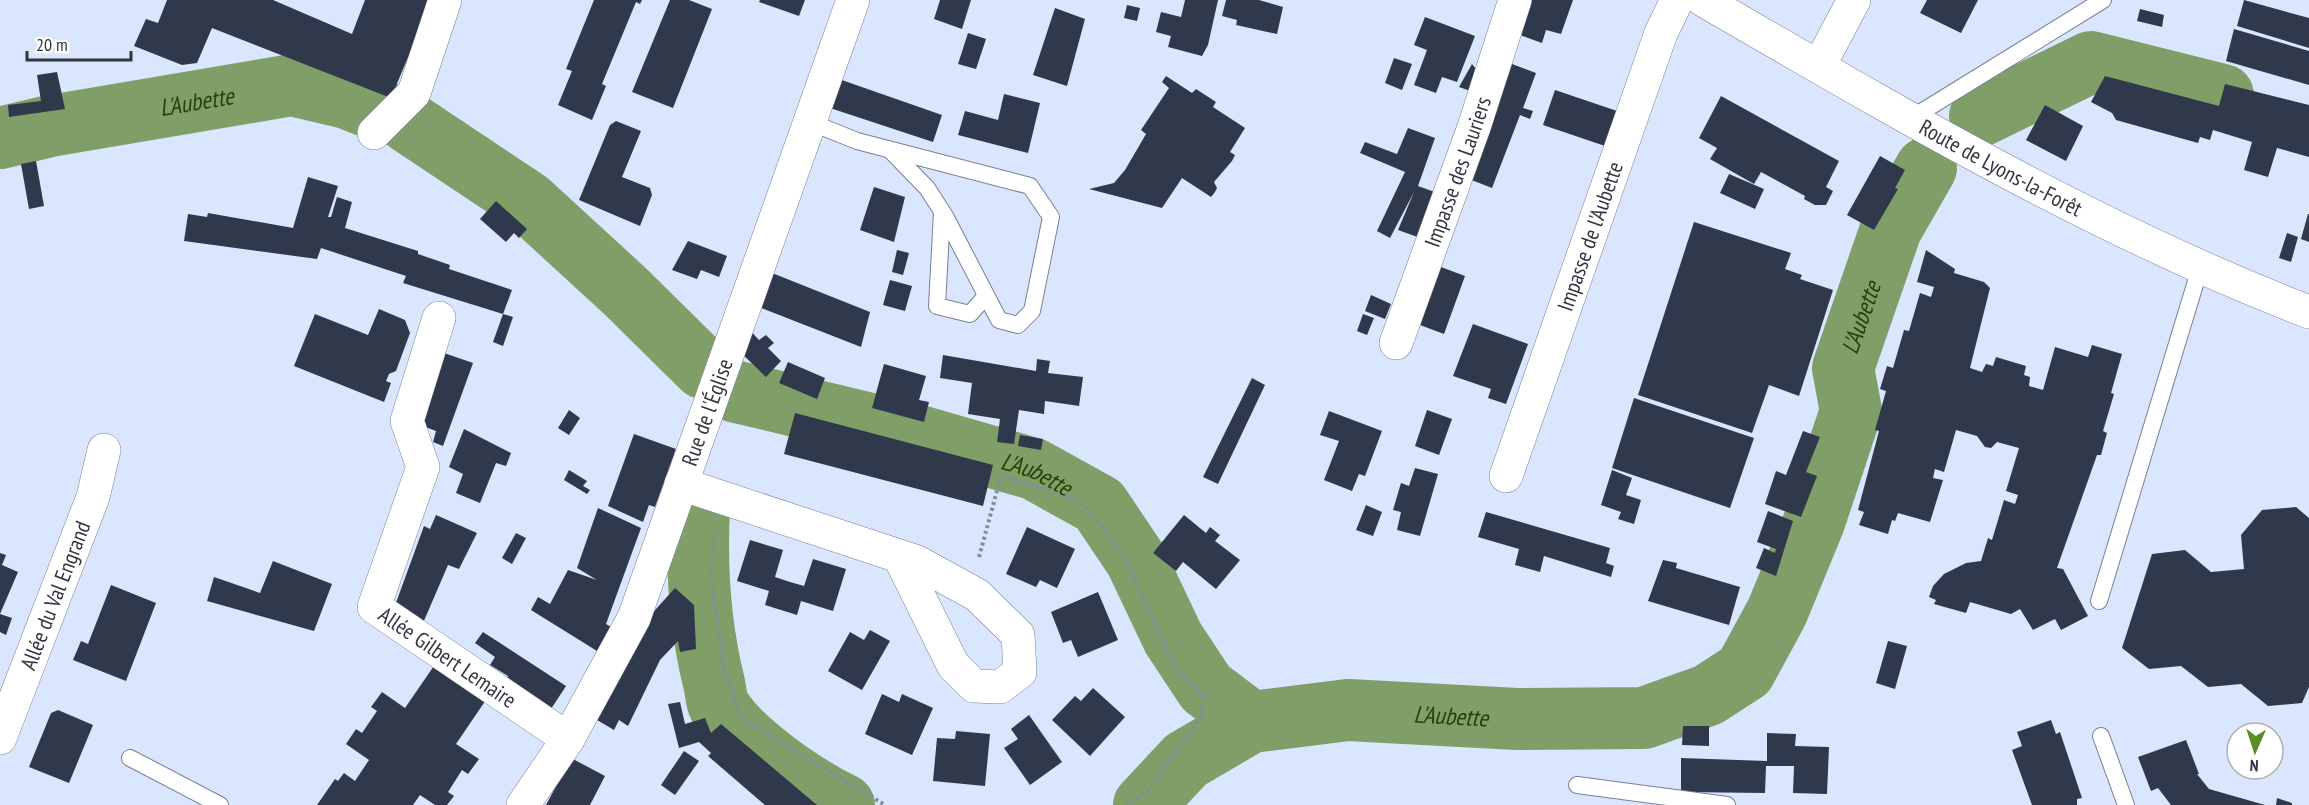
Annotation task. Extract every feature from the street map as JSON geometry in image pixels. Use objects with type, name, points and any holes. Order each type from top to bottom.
[{"type":"street","points":[[374,133],[414,93],[445,0]]},
{"type":"street","name":"Rue de l'Église","points":[[523,805],[568,739],[634,618],[853,0]]},
{"type":"street","name":"Impasse des Lauriers","points":[[1396,344],[1470,138],[1515,0]]},
{"type":"street","name":"Impasse de l'Aubette","points":[[1506,476],[1661,33],[1677,0]]},
{"type":"street","name":"Route de Lyons-la-Forêt","points":[[1703,0],[2034,187],[2200,268],[2309,312]]},
{"type":"street","points":[[1819,66],[1854,0]]},
{"type":"street","name":"Allée Gilbert Lemaire","points":[[440,318],[407,421],[423,466],[374,607],[568,739]]},
{"type":"street","name":"Allée du Val Engrand","points":[[0,738],[93,497],[104,450]]},
{"type":"street","points":[[681,484],[724,498],[899,556],[917,562],[969,591],[1018,635],[1020,672],[1000,687],[974,686],[953,665],[899,556]]},
{"type":"lane","points":[[1910,118],[2103,0]]},
{"type":"lane","points":[[810,122],[857,141],[1030,186],[1051,217],[1032,311],[1018,326],[999,320],[927,188],[890,150]]},
{"type":"lane","points":[[942,212],[937,306],[970,314],[986,296]]},
{"type":"lane","points":[[2099,601],[2200,268]]},
{"type":"lane","points":[[2101,736],[2126,805]]},
{"type":"lane","points":[[130,758],[220,805]]},
{"type":"lane","points":[[1577,784],[1727,805]]},
{"type":"path","points":[[969,591],[1001,476],[1069,496],[1088,509],[1125,558],[1174,665],[1203,695],[1202,715],[1148,792],[1125,805]]},
{"type":"path","points":[[724,498],[716,522],[711,576],[724,670],[741,718],[885,805]]},
{"type":"building","points":[[167,0],[273,0],[352,34],[365,0],[432,0],[391,98],[212,28],[197,63],[182,65],[134,46],[146,19],[158,23]]},
{"type":"building","points":[[594,0],[642,0],[640,4],[636,2],[602,84],[606,86],[592,120],[558,105],[572,71],[566,69]]},
{"type":"building","points":[[670,0],[689,0],[712,9],[673,108],[632,92]]},
{"type":"building","points":[[760,0],[805,0],[799,16],[759,2]]},
{"type":"building","points":[[940,0],[971,0],[962,29],[934,19]]},
{"type":"building","points":[[1185,0],[1218,0],[1208,45],[1202,56],[1168,47],[1171,36],[1156,32],[1161,12],[1181,17]]},
{"type":"building","points":[[1226,0],[1259,0],[1283,7],[1277,34],[1236,25],[1237,20],[1222,16]]},
{"type":"building","points":[[1524,0],[1573,0],[1561,34],[1546,30],[1542,43],[1512,32]]},
{"type":"building","points":[[1927,0],[1978,0],[1961,33],[1920,13]]},
{"type":"building","points":[[2244,0],[2309,18],[2309,48],[2237,26]]},
{"type":"building","points":[[1127,5],[1140,8],[1137,21],[1124,18]]},
{"type":"building","points":[[1055,8],[1085,19],[1067,86],[1033,75]]},
{"type":"building","points":[[2140,9],[2164,15],[2162,27],[2137,21]]},
{"type":"building","points":[[1425,17],[1475,36],[1457,82],[1442,77],[1436,93],[1414,85],[1427,50],[1414,45]]},
{"type":"building","points":[[2234,29],[2309,51],[2309,85],[2226,61]]},
{"type":"building","points":[[968,33],[986,39],[976,69],[958,64]]},
{"type":"building","points":[[1394,58],[1412,64],[1402,90],[1385,83]]},
{"type":"building","points":[[1472,64],[1484,79],[1479,94],[1459,87]]},
{"type":"building","points":[[1512,64],[1536,73],[1523,108],[1533,111],[1530,119],[1520,115],[1492,188],[1469,179]]},
{"type":"building","points":[[57,72],[65,109],[9,117],[8,105],[41,101],[37,75]]},
{"type":"building","points":[[1166,76],[1192,93],[1196,89],[1216,102],[1213,107],[1245,128],[1230,152],[1235,155],[1232,161],[1214,182],[1217,188],[1215,192],[1211,197],[1182,178],[1162,208],[1089,189],[1114,183],[1125,170],[1146,134],[1141,130],[1169,88],[1162,82]]},
{"type":"building","points":[[2105,76],[2219,106],[2225,84],[2309,105],[2309,157],[2277,148],[2268,177],[2244,170],[2252,142],[2213,130],[2210,140],[2200,137],[2198,143],[2116,120],[2112,113],[2091,102]]},
{"type":"building","points":[[836,78],[942,115],[933,142],[830,108]]},
{"type":"building","points":[[1555,90],[1620,112],[1608,147],[1543,125]]},
{"type":"building","points":[[1004,94],[1040,103],[1028,153],[958,135],[965,111],[998,120]]},
{"type":"building","points":[[1721,96],[1839,161],[1826,187],[1833,191],[1826,205],[1815,205],[1804,199],[1805,196],[1761,172],[1754,184],[1710,159],[1717,148],[1699,138]]},
{"type":"building","points":[[2045,105],[2083,126],[2066,161],[2026,140]]},
{"type":"building","points":[[616,121],[641,131],[622,177],[650,188],[652,195],[640,226],[579,200],[610,125]]},
{"type":"building","points":[[1408,128],[1435,138],[1418,186],[1443,195],[1426,240],[1398,230],[1414,192],[1390,238],[1377,231],[1405,172],[1360,153],[1365,142],[1397,154]]},
{"type":"building","points":[[1880,156],[1905,170],[1895,188],[1898,189],[1874,230],[1847,215]]},
{"type":"building","points":[[36,161],[44,206],[29,209],[21,164]]},
{"type":"building","points":[[1729,174],[1764,189],[1755,209],[1720,193]]},
{"type":"building","points":[[308,177],[338,186],[328,217],[331,217],[337,197],[352,202],[345,228],[418,251],[418,254],[450,265],[449,269],[512,290],[503,314],[403,283],[406,276],[321,248],[317,259],[184,241],[188,214],[207,217],[208,213],[293,228]]},
{"type":"building","points":[[874,187],[905,197],[894,242],[860,230]]},
{"type":"building","points":[[496,201],[527,229],[519,238],[514,233],[506,242],[480,219]]},
{"type":"building","points":[[2309,214],[2309,242],[2301,239]]},
{"type":"building","points":[[1694,222],[1791,253],[1785,269],[1802,275],[1800,279],[1833,290],[1799,396],[1769,385],[1752,433],[1638,395]]},
{"type":"building","points":[[2287,233],[2298,237],[2291,262],[2279,258]]},
{"type":"building","points":[[688,241],[727,256],[719,277],[701,270],[697,279],[672,270]]},
{"type":"building","points":[[897,250],[909,253],[903,275],[892,272]]},
{"type":"building","points":[[1926,250],[1955,269],[1954,273],[1984,282],[1990,288],[1970,368],[1982,372],[1986,364],[1993,366],[1996,357],[2026,366],[2024,375],[2030,377],[2029,386],[2043,390],[2055,347],[2088,357],[2092,345],[2122,354],[2111,393],[2114,394],[2103,431],[2107,433],[2101,455],[2097,455],[2057,568],[2063,569],[2088,616],[2061,630],[2055,619],[2033,630],[2020,609],[2011,614],[1970,602],[1966,613],[1934,604],[1936,600],[1929,597],[1933,586],[1944,574],[1966,563],[1981,561],[1988,538],[1992,540],[2004,500],[2015,504],[2018,495],[2006,491],[2019,448],[1997,442],[1991,448],[1985,447],[1977,436],[1956,430],[1944,472],[1935,469],[1933,478],[1943,480],[1930,522],[1898,513],[1895,521],[1892,520],[1888,534],[1859,525],[1864,512],[1858,510],[1879,431],[1875,430],[1886,391],[1880,389],[1887,366],[1893,368],[1904,330],[1909,331],[1920,293],[1931,297],[1934,287],[1917,282]]},
{"type":"building","points":[[1441,267],[1465,276],[1444,334],[1420,325]]},
{"type":"building","points":[[767,271],[870,312],[861,347],[754,305]]},
{"type":"building","points":[[890,280],[912,286],[905,311],[883,305]]},
{"type":"building","points":[[1371,295],[1391,304],[1385,319],[1365,311]]},
{"type":"building","points":[[379,309],[405,320],[410,333],[396,371],[389,374],[386,381],[391,383],[384,402],[294,366],[315,314],[368,335]]},
{"type":"building","points":[[503,314],[513,317],[503,346],[493,342]]},
{"type":"building","points":[[1363,314],[1374,318],[1367,335],[1357,331]]},
{"type":"building","points":[[1473,324],[1528,344],[1506,404],[1488,398],[1491,389],[1453,376]]},
{"type":"building","points":[[746,326],[759,340],[766,335],[774,343],[768,348],[781,361],[766,377],[737,349]]},
{"type":"building","points":[[444,353],[473,363],[443,446],[433,442],[436,431],[420,425]]},
{"type":"building","points":[[943,355],[1036,371],[1037,359],[1050,361],[1048,373],[1083,377],[1079,406],[1045,401],[1044,414],[1019,410],[1014,444],[997,442],[1000,419],[968,414],[972,383],[940,378]]},
{"type":"building","points":[[788,362],[825,378],[817,399],[779,383]]},
{"type":"building","points":[[884,364],[926,376],[919,400],[929,402],[924,422],[872,408]]},
{"type":"building","points":[[1252,378],[1265,385],[1218,484],[1203,477]]},
{"type":"building","points":[[1634,398],[1754,438],[1730,508],[1612,468]]},
{"type":"building","points":[[569,410],[580,418],[569,435],[558,428]]},
{"type":"building","points":[[1427,410],[1452,419],[1439,455],[1415,446]]},
{"type":"building","points":[[1329,411],[1382,431],[1365,476],[1359,474],[1352,491],[1324,480],[1339,441],[1320,435]]},
{"type":"building","points":[[795,413],[993,465],[983,506],[784,454]]},
{"type":"building","points":[[464,429],[511,453],[506,466],[496,463],[480,503],[456,493],[463,474],[449,467]]},
{"type":"building","points":[[1803,431],[1820,437],[1806,472],[1817,476],[1801,517],[1765,504],[1776,471],[1786,475]]},
{"type":"building","points":[[634,434],[676,449],[655,507],[649,505],[643,522],[608,506]]},
{"type":"building","points":[[1020,435],[1043,439],[1041,450],[1018,446]]},
{"type":"building","points":[[1415,468],[1438,474],[1420,536],[1397,530],[1401,512],[1393,510],[1401,483],[1409,486]]},
{"type":"building","points":[[569,470],[587,481],[583,486],[590,490],[587,494],[564,480]]},
{"type":"building","points":[[1612,470],[1632,478],[1626,495],[1641,500],[1634,524],[1618,519],[1621,512],[1601,505]]},
{"type":"building","points":[[1366,505],[1382,512],[1373,536],[1356,530]]},
{"type":"building","points":[[2296,507],[2309,518],[2309,687],[2302,703],[2268,706],[2241,684],[2208,687],[2181,666],[2149,669],[2122,648],[2152,554],[2185,550],[2211,572],[2244,569],[2241,535],[2262,510]]},
{"type":"building","points":[[598,508],[641,528],[606,624],[611,627],[597,651],[531,610],[538,597],[550,604],[568,570],[597,580],[577,568]]},
{"type":"building","points":[[1768,511],[1793,521],[1776,576],[1756,568],[1764,548],[1775,553],[1776,549],[1757,542]]},
{"type":"building","points":[[1486,512],[1610,548],[1606,563],[1614,566],[1611,577],[1544,556],[1540,572],[1515,565],[1519,549],[1478,537]]},
{"type":"building","points":[[436,515],[477,533],[459,569],[448,565],[420,630],[393,611],[424,526],[430,529]]},
{"type":"building","points":[[1184,515],[1206,533],[1210,527],[1220,535],[1215,541],[1240,560],[1216,589],[1183,562],[1176,571],[1153,553]]},
{"type":"building","points":[[1027,527],[1075,549],[1057,588],[1040,580],[1036,587],[1006,574]]},
{"type":"building","points":[[516,533],[526,538],[512,564],[502,558]]},
{"type":"building","points":[[750,540],[783,550],[775,577],[790,582],[804,586],[813,559],[846,569],[833,611],[801,601],[797,615],[765,605],[769,591],[737,581]]},
{"type":"building","points":[[0,553],[6,555],[2,565],[18,572],[0,614]]},
{"type":"building","points":[[1663,560],[1677,563],[1676,568],[1740,587],[1729,625],[1648,601]]},
{"type":"building","points":[[273,561],[332,584],[314,631],[207,601],[214,577],[260,593]]},
{"type":"building","points":[[111,585],[156,603],[126,681],[73,660],[81,641],[88,644]]},
{"type":"building","points":[[675,588],[694,605],[696,649],[680,652],[678,641],[660,660],[628,726],[619,720],[614,730],[592,717],[637,630]]},
{"type":"building","points":[[1098,592],[1118,640],[1078,657],[1071,640],[1063,643],[1051,612]]},
{"type":"building","points":[[0,614],[12,618],[6,635],[0,632]]},
{"type":"building","points":[[870,630],[890,641],[862,690],[828,671],[850,632],[864,640]]},
{"type":"building","points":[[483,632],[566,686],[551,709],[506,681],[508,676],[490,665],[495,657],[475,643]]},
{"type":"building","points":[[1888,641],[1907,646],[1895,689],[1876,683]]},
{"type":"building","points":[[438,660],[490,694],[456,744],[479,759],[468,774],[462,770],[448,792],[454,796],[447,805],[435,805],[420,795],[413,805],[317,805],[335,779],[338,781],[344,773],[355,781],[369,760],[346,744],[356,729],[362,733],[377,711],[371,707],[382,692],[405,708]]},
{"type":"building","points":[[1093,688],[1125,717],[1090,756],[1052,720],[1075,696],[1081,701]]},
{"type":"building","points":[[882,694],[899,702],[902,694],[933,708],[912,755],[865,734]]},
{"type":"building","points":[[680,702],[685,724],[705,718],[711,733],[721,724],[817,805],[765,805],[708,756],[711,753],[699,742],[679,748],[668,704]]},
{"type":"building","points":[[58,710],[93,725],[69,783],[29,767],[51,713]]},
{"type":"building","points":[[1029,715],[1062,762],[1030,785],[1004,748],[1018,739],[1011,729]]},
{"type":"building","points":[[2051,720],[2056,734],[2060,732],[2082,798],[2077,799],[2077,805],[2032,805],[2012,750],[2022,746],[2017,732]]},
{"type":"building","points":[[1683,726],[1709,726],[1709,746],[1682,745]]},
{"type":"building","points":[[956,731],[990,734],[985,786],[933,781],[937,738],[955,739]]},
{"type":"building","points":[[1767,733],[1796,734],[1795,746],[1829,747],[1827,794],[1793,793],[1794,766],[1766,766],[1765,793],[1681,792],[1681,758],[1767,761]]},
{"type":"building","points":[[2186,740],[2199,774],[2197,774],[2209,789],[2265,805],[2171,805],[2158,788],[2151,791],[2138,757]]},
{"type":"building","points":[[684,751],[699,761],[675,795],[661,785]]},
{"type":"building","points":[[571,758],[605,776],[590,805],[546,805]]},
{"type":"building","points":[[2277,798],[2292,803],[2292,805],[2276,805]]},
{"type":"waterway","name":"L'Aubette","points":[[1980,116],[2091,62],[2223,95]]},
{"type":"waterway","name":"L'Aubette","points":[[0,138],[50,126],[292,85],[347,98],[388,114]]},
{"type":"waterway","name":"L'Aubette","points":[[408,122],[528,202],[626,292],[703,368]]},
{"type":"waterway","name":"L'Aubette","points":[[733,391],[916,435],[1034,469],[1099,505],[1136,560],[1173,638],[1206,688],[1251,722],[1348,710],[1517,719],[1644,718],[1708,695],[1745,671],[1777,612],[1814,522],[1851,411],[1843,368],[1891,229],[1926,168]]},
{"type":"waterway","points":[[699,509],[698,553],[702,619],[719,706],[744,736],[760,750],[795,776],[844,805]]},
{"type":"waterway","points":[[1144,805],[1186,760],[1251,722]]}]
